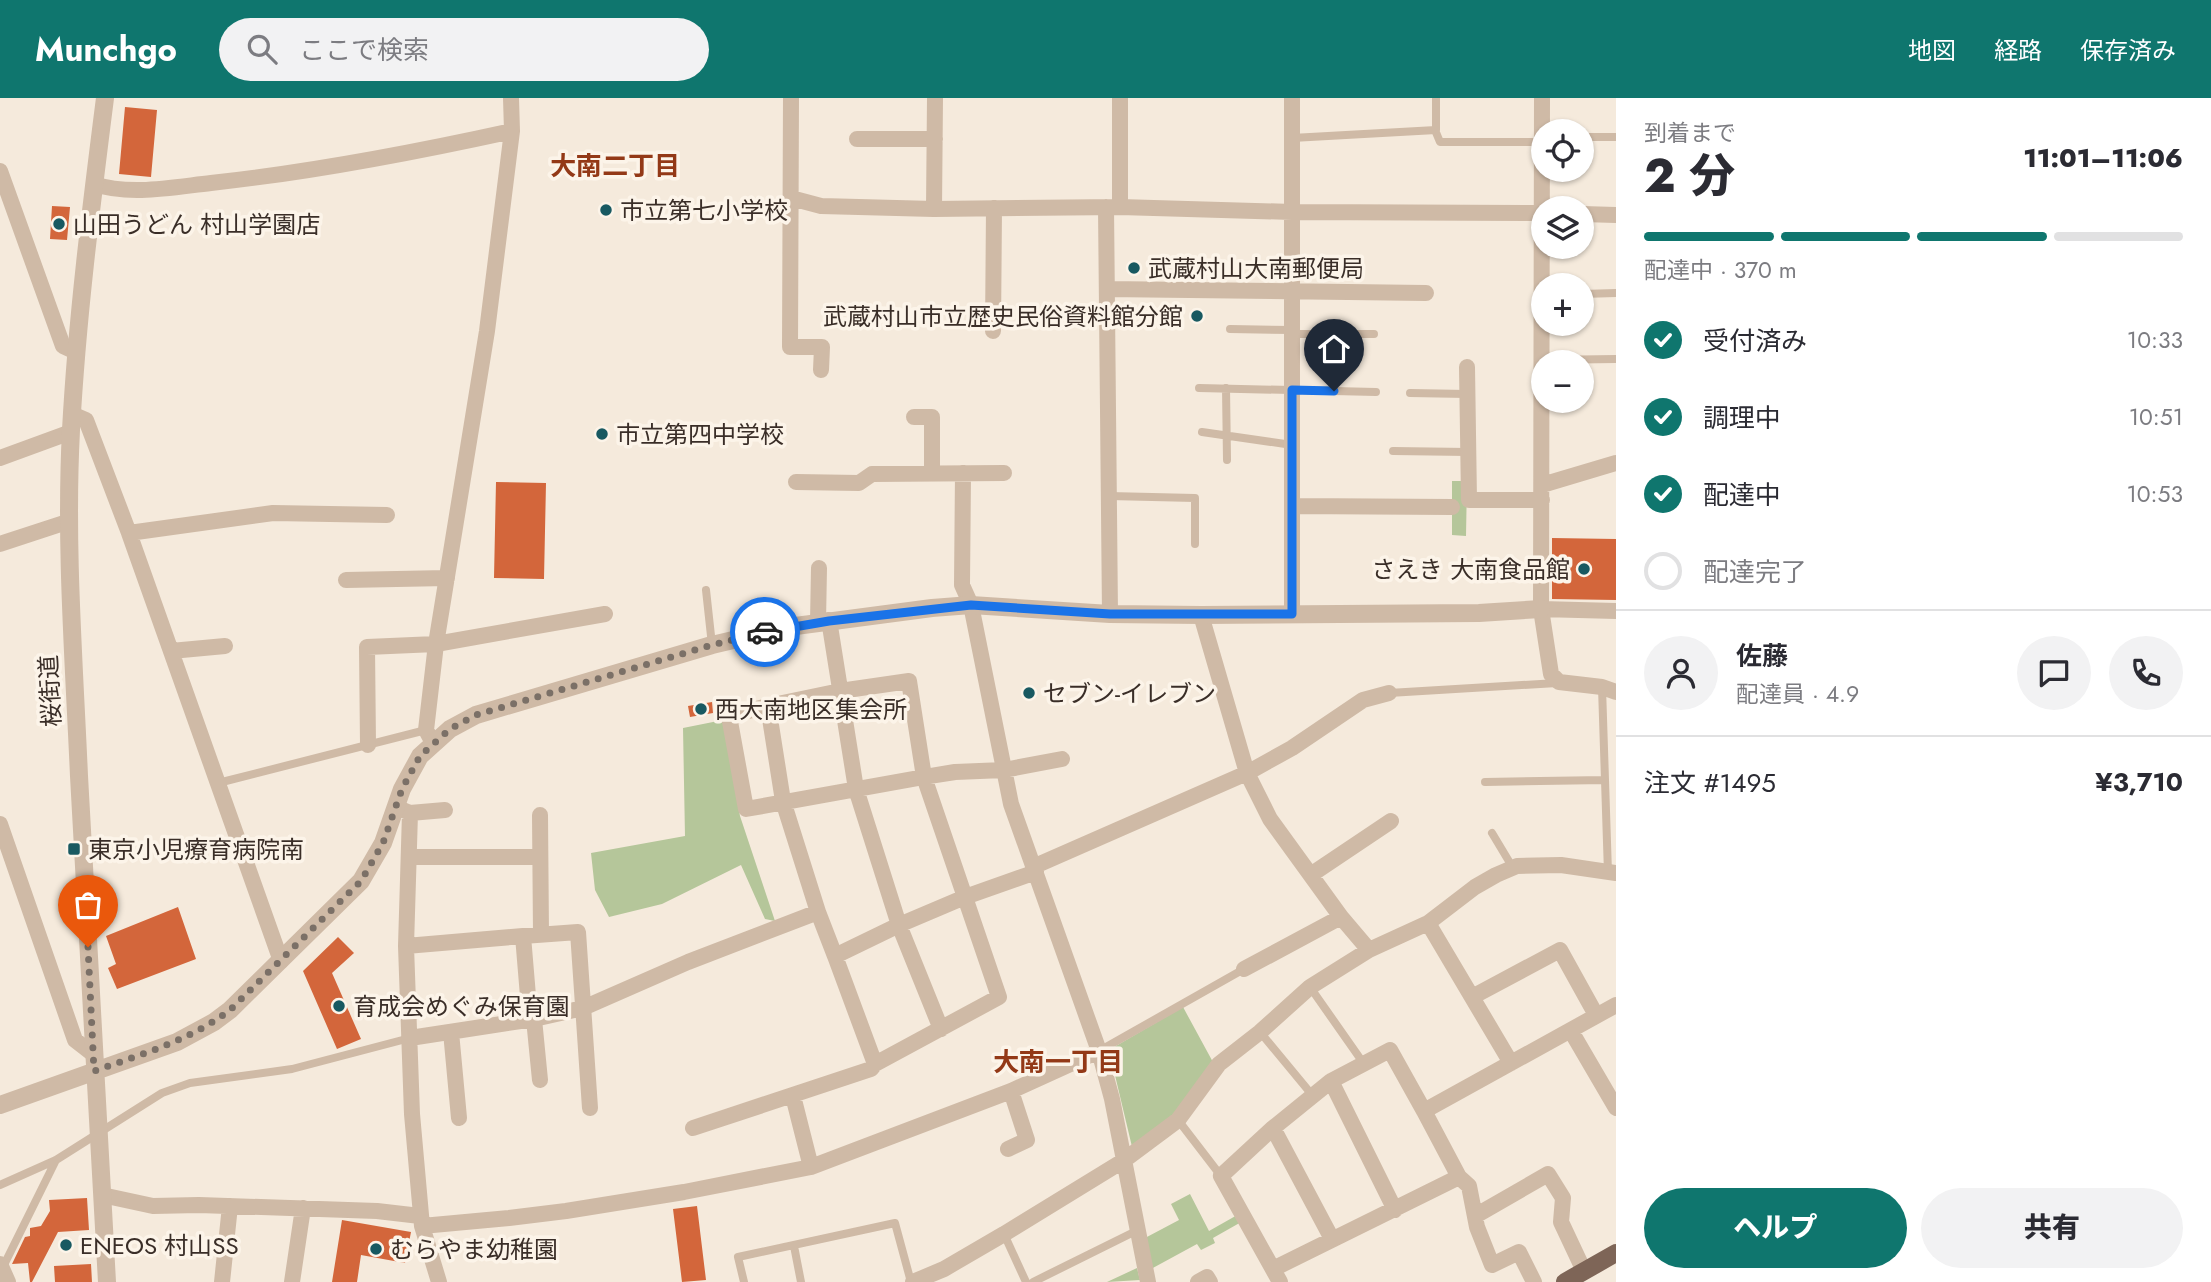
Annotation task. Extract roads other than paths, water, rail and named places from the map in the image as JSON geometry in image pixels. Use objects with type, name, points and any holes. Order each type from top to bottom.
[{"type":"main road","points":[[1565,1282],[1616,1253]]},
{"type":"street","name":"桜街道","points":[[106,98],[76,352],[70,521],[71,599],[93,1062],[107,1282]]},
{"type":"street","points":[[439,1282],[421,1221],[412,1114],[406,946],[409,857],[403,810],[410,772],[429,737],[436,644],[487,331],[512,131],[512,98]]},
{"type":"street","points":[[791,98],[790,347],[822,347],[821,370]]},
{"type":"street","points":[[934,209],[935,98]]},
{"type":"street","points":[[1110,614],[1107,289],[1121,98]]},
{"type":"street","points":[[1292,98],[1292,614]]},
{"type":"street","points":[[1542,98],[1542,119]]},
{"type":"street","points":[[94,184],[111,190],[259,178],[411,154],[512,131]]},
{"type":"street","points":[[857,139],[934,139]]},
{"type":"street","points":[[0,171],[6,205],[63,346],[76,352]]},
{"type":"street","points":[[791,198],[821,206],[934,209],[1113,207],[1531,214]]},
{"type":"street","points":[[993,331],[994,208]]},
{"type":"street","points":[[1594,214],[1616,215]]},
{"type":"street","points":[[1107,289],[1426,293]]},
{"type":"street","points":[[1467,367],[1469,500],[1542,492],[1616,463]]},
{"type":"street","points":[[1542,413],[1541,609],[1552,674],[1559,682],[1609,689]]},
{"type":"street","points":[[914,417],[932,417],[932,473]]},
{"type":"street","points":[[0,458],[72,423],[86,420],[129,533],[281,961]]},
{"type":"street","points":[[963,473],[962,586],[971,605],[1011,804],[1099,1051],[1112,1099],[1149,1282]]},
{"type":"street","points":[[796,482],[859,483],[872,474],[1004,473]]},
{"type":"street","points":[[1292,506],[1452,507]]},
{"type":"street","points":[[129,533],[274,513],[387,515]]},
{"type":"street","points":[[0,544],[70,521]]},
{"type":"street","points":[[820,568],[823,621],[841,691],[856,789],[899,925],[942,1029]]},
{"type":"street","points":[[346,580],[447,578]]},
{"type":"street","points":[[429,737],[476,715],[712,645],[823,621],[971,605],[1110,614],[1201,615],[1479,613],[1541,609],[1616,611]]},
{"type":"street","points":[[368,745],[367,647],[436,644],[605,614]]},
{"type":"street","points":[[1201,615],[1247,774],[1270,819],[1341,918],[1369,950]]},
{"type":"street","points":[[171,651],[225,646]]},
{"type":"street","points":[[693,1128],[872,1069],[875,1064],[999,997],[924,777],[909,681],[841,691],[729,716],[746,809],[783,801],[856,789],[924,777],[955,772],[1004,770],[1062,759]]},
{"type":"street","points":[[835,956],[899,925],[1036,869],[1247,774],[1292,748],[1363,700],[1389,693]]},
{"type":"street","points":[[768,706],[783,801],[818,912],[875,1064]]},
{"type":"street","points":[[0,1105],[93,1062],[177,1042],[230,1010],[361,881],[403,810]]},
{"type":"street","points":[[403,810],[445,810]]},
{"type":"street","points":[[540,815],[541,935]]},
{"type":"street","points":[[1312,874],[1391,821]]},
{"type":"street","points":[[1,829],[75,1040],[93,1062]]},
{"type":"street","points":[[409,857],[540,858]]},
{"type":"street","points":[[912,1282],[946,1272],[1123,1161],[1178,1120],[1219,1065],[1310,988],[1369,950],[1428,923],[1475,887],[1517,866],[1560,865],[1612,873]]},
{"type":"street","points":[[410,1038],[532,1020],[583,1008],[688,962],[818,912]]},
{"type":"street","points":[[1244,969],[1341,918]]},
{"type":"street","points":[[1428,923],[1511,1062]]},
{"type":"street","points":[[406,946],[578,932],[590,1108]]},
{"type":"street","points":[[523,936],[540,1080]]},
{"type":"street","points":[[1472,997],[1560,950],[1596,1015]]},
{"type":"street","points":[[1424,1111],[1616,1005]]},
{"type":"street","points":[[451,1031],[459,1118]]},
{"type":"street","points":[[1571,1031],[1616,1108]]},
{"type":"street","points":[[1459,1177],[1332,1239],[1276,1275],[1222,1176],[1273,1128],[1331,1081],[1390,1049],[1459,1177],[1469,1186],[1475,1216],[1492,1265],[1519,1252],[1534,1282]]},
{"type":"street","points":[[102,1195],[153,1206],[377,1211],[421,1221],[509,1219],[566,1211],[684,1192],[811,1167],[1011,1091],[1099,1051]]},
{"type":"street","points":[[1331,1081],[1395,1210]]},
{"type":"street","points":[[1008,1149],[1027,1140],[1011,1091]]},
{"type":"street","points":[[793,1096],[811,1167]]},
{"type":"street","points":[[1273,1128],[1332,1239]]},
{"type":"street","points":[[1475,1216],[1548,1174],[1563,1198],[1561,1222],[1584,1271]]},
{"type":"street","points":[[222,1282],[230,1206]]},
{"type":"street","points":[[292,1282],[303,1208]]},
{"type":"street","points":[[1198,1282],[1207,1277],[1210,1282]]},
{"type":"lane","points":[[1436,98],[1435,130],[1440,142],[1531,138]]},
{"type":"lane","points":[[1292,138],[1435,130]]},
{"type":"lane","points":[[1594,137],[1616,137]]},
{"type":"lane","points":[[1594,294],[1616,293]]},
{"type":"lane","points":[[1230,329],[1374,334]]},
{"type":"lane","points":[[1594,359],[1616,359]]},
{"type":"lane","points":[[1199,388],[1377,392]]},
{"type":"lane","points":[[1226,388],[1227,460]]},
{"type":"lane","points":[[1410,393],[1467,394]]},
{"type":"lane","points":[[1202,432],[1292,445]]},
{"type":"lane","points":[[1393,451],[1468,452]]},
{"type":"lane","points":[[1109,496],[1195,498],[1195,544]]},
{"type":"lane","points":[[706,590],[712,645]]},
{"type":"lane","points":[[1389,693],[1559,682]]},
{"type":"lane","points":[[1609,689],[1605,780],[1612,873]]},
{"type":"lane","points":[[218,783],[368,745],[429,737]]},
{"type":"lane","points":[[1485,782],[1605,780]]},
{"type":"lane","points":[[1492,832],[1513,867]]},
{"type":"lane","points":[[1099,1051],[1244,969]]},
{"type":"lane","points":[[1310,988],[1364,1064]]},
{"type":"lane","points":[[1260,1032],[1313,1096]]},
{"type":"lane","points":[[0,1185],[56,1160],[162,1093],[190,1083],[292,1069],[410,1038]]},
{"type":"lane","points":[[1178,1120],[1222,1176]]},
{"type":"lane","points":[[3,1271],[56,1160]]},
{"type":"lane","points":[[744,1282],[738,1256],[895,1223],[912,1282]]},
{"type":"lane","points":[[1033,1282],[1138,1230]]},
{"type":"lane","points":[[1004,1234],[1026,1282]]},
{"type":"lane","points":[[794,1246],[801,1282]]},
{"type":"place","name":"市立第七小学校","points":[[606,210]]},
{"type":"place","name":"山田うどん 村山学園店","points":[[59,224]]},
{"type":"place","name":"武蔵村山大南郵便局","points":[[1134,268]]},
{"type":"place","name":"武蔵村山市立歴史民俗資料館分館","points":[[1197,316]]},
{"type":"place","name":"市立第四中学校","points":[[602,434]]},
{"type":"place","name":"さえき 大南食品館","points":[[1584,569]]},
{"type":"place","name":"セブン-イレブン","points":[[1029,693]]},
{"type":"place","name":"西大南地区集会所","points":[[701,709]]},
{"type":"place","name":"東京小児療育病院南","points":[[74,849]]},
{"type":"place","name":"育成会めぐみ保育園","points":[[339,1006]]},
{"type":"place","name":"ENEOS 村山SS","points":[[66,1245]]},
{"type":"place","name":"むらやま幼稚園","points":[[376,1249]]},
{"type":"district","name":"大南二丁目","points":[[615,166]]},
{"type":"district","name":"大南一丁目","points":[[1058,1062]]}]
